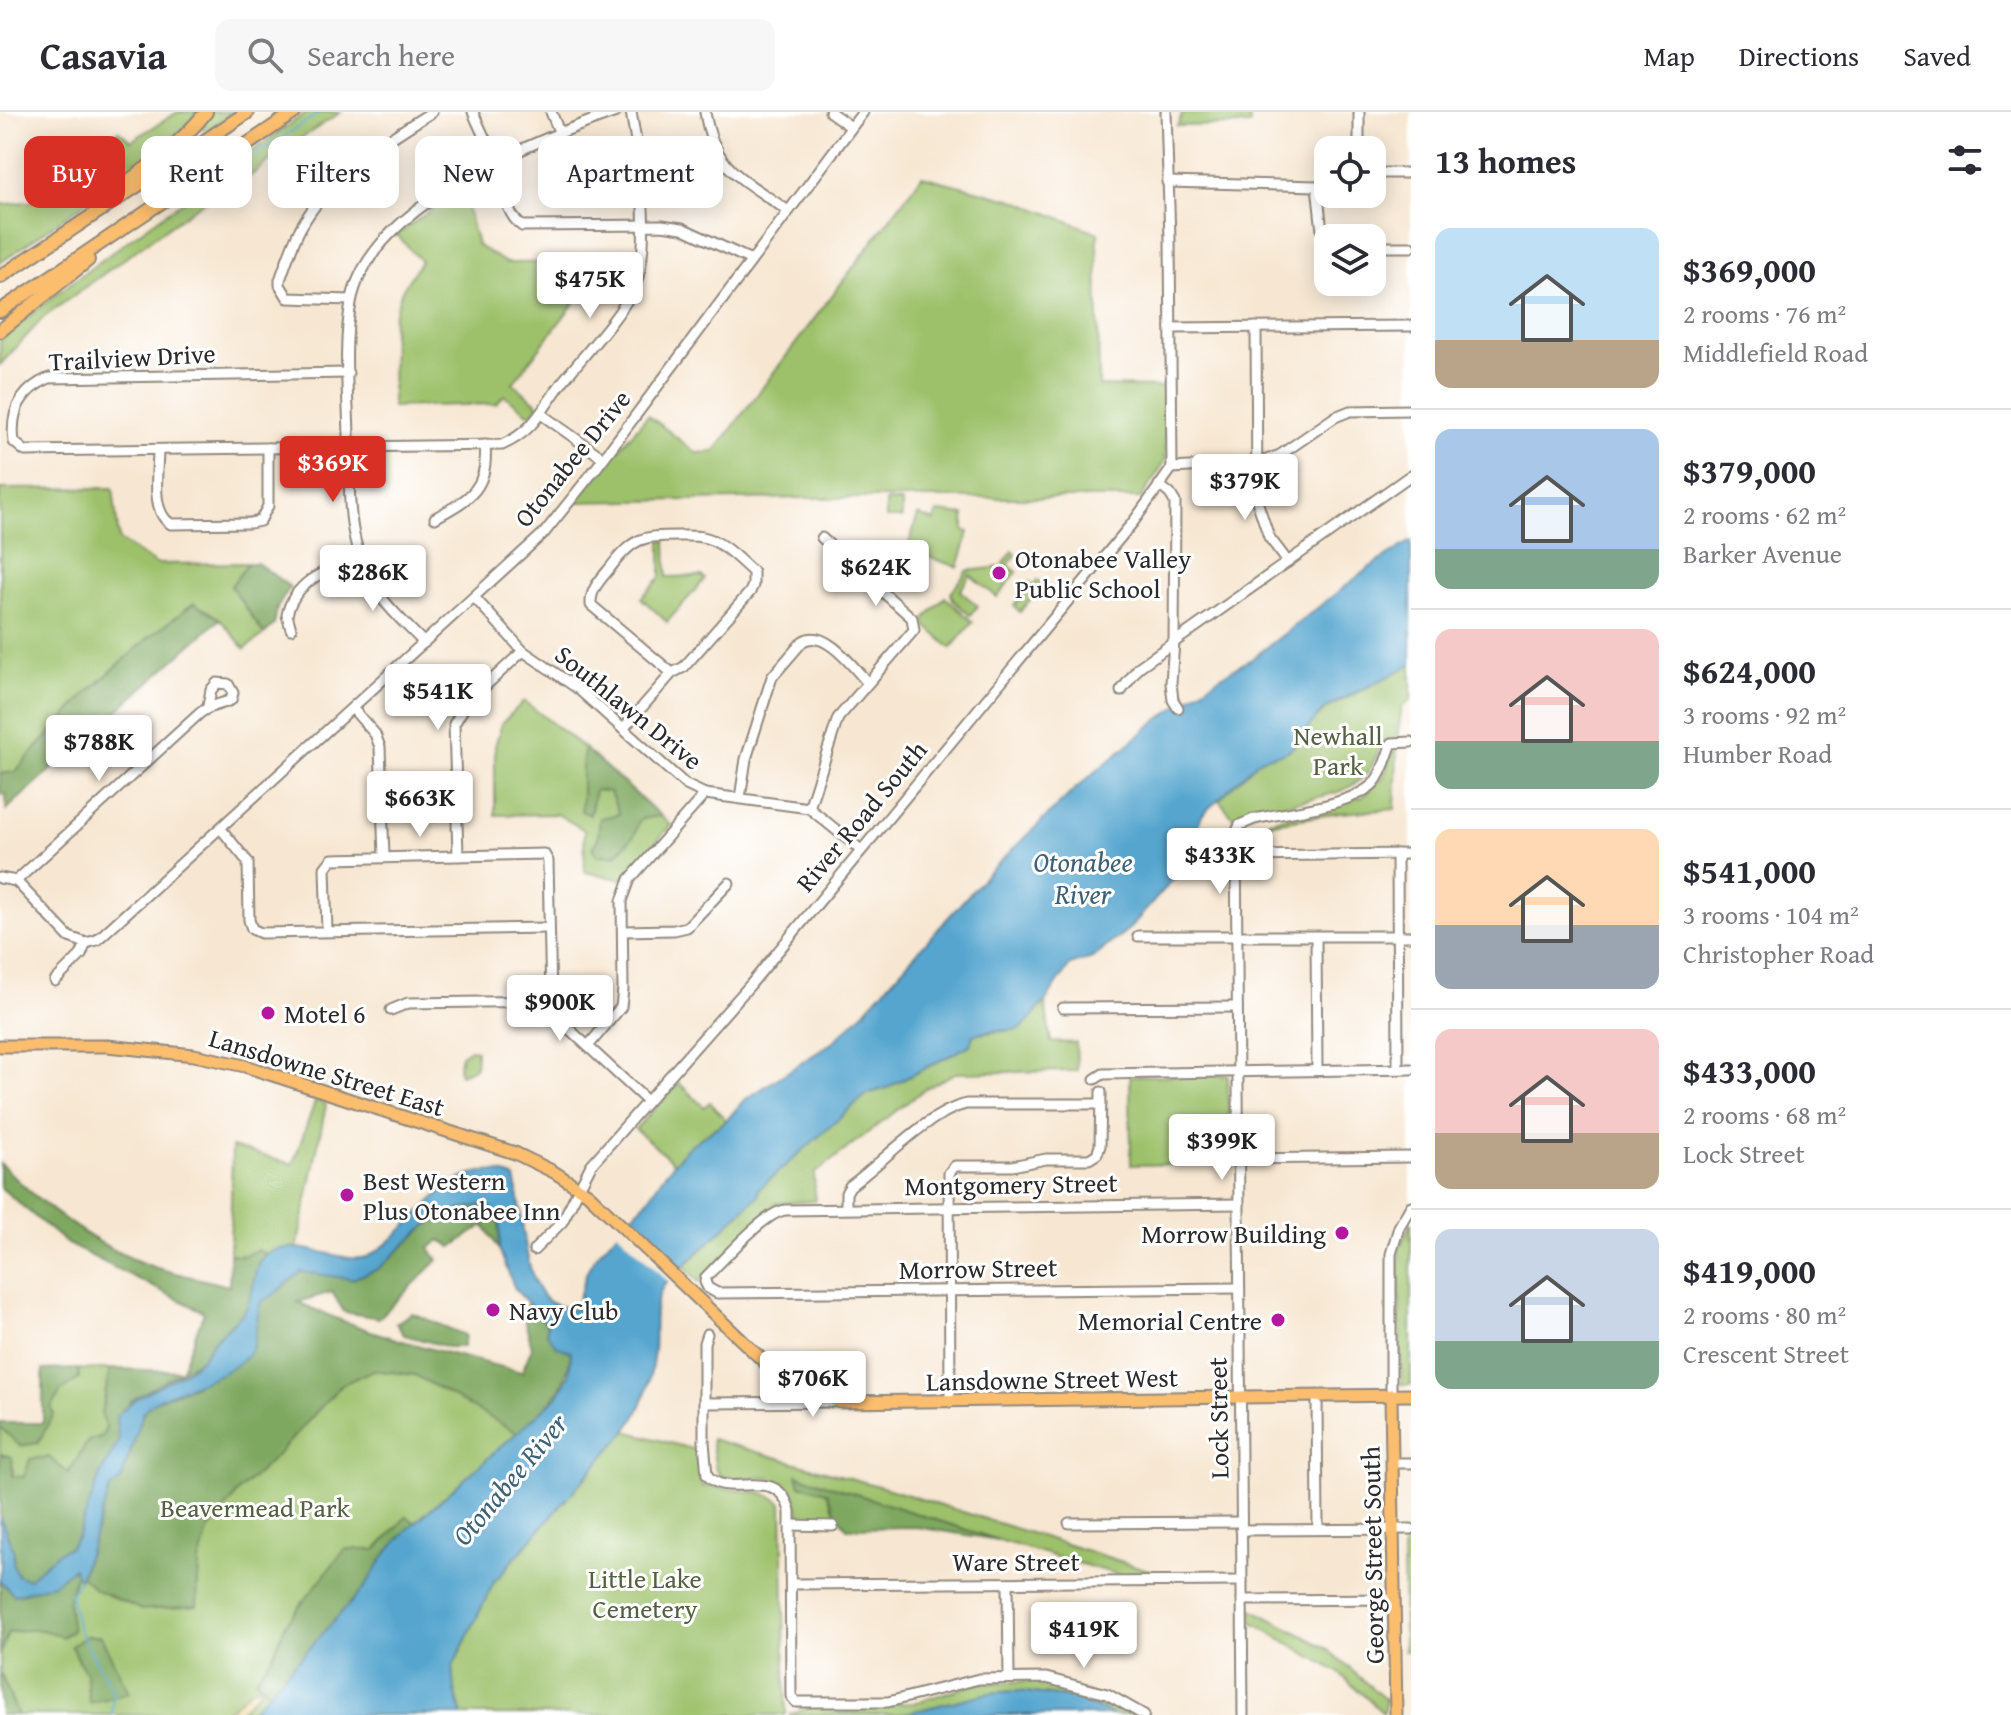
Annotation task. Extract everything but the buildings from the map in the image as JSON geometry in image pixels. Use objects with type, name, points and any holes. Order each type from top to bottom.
[{"type":"highway","points":[[58,238],[70,224],[158,160],[206,112]]},
{"type":"highway","points":[[0,277],[248,112]]},
{"type":"highway","points":[[252,141],[295,112]]},
{"type":"highway","points":[[0,311],[152,208]]},
{"type":"highway","points":[[0,331],[109,244],[162,208]]},
{"type":"main road","name":"Lansdowne Street East","points":[[0,1046],[107,1046],[213,1058],[256,1069],[515,1153],[581,1188],[617,1220]]},
{"type":"main road","name":"Lansdowne Street West","points":[[617,1220],[773,1370],[797,1386],[840,1402],[1411,1395]]},
{"type":"main road","name":"George Street South","points":[[1391,1395],[1396,1715]]},
{"type":"street","points":[[351,300],[288,298],[280,280],[294,241],[323,196],[341,176],[381,144],[432,112]]},
{"type":"street","points":[[473,112],[483,136]]},
{"type":"street","points":[[551,112],[560,134]]},
{"type":"street","points":[[522,151],[616,112]]},
{"type":"street","name":"Trailview Drive","points":[[348,373],[49,378],[33,385],[21,397],[12,428],[14,442],[25,451],[158,450],[502,445],[519,438],[541,414],[638,278],[644,226],[638,150],[631,112]]},
{"type":"street","points":[[705,112],[711,140],[723,162],[788,211]]},
{"type":"street","points":[[830,112],[851,127]]},
{"type":"street","name":"Otonabee Drive","points":[[55,981],[81,955],[86,943],[97,940],[221,829],[545,532],[863,112]]},
{"type":"street","points":[[1166,112],[1172,468],[1258,463],[1280,455],[1335,417],[1350,411],[1411,410]]},
{"type":"street","points":[[1359,112],[1359,136]]},
{"type":"street","points":[[1386,173],[1411,173]]},
{"type":"street","points":[[1167,182],[1314,185]]},
{"type":"street","points":[[420,208],[396,225],[372,255],[351,300],[349,508],[358,557],[383,600],[424,643]]},
{"type":"street","points":[[509,208],[514,221],[522,226],[662,225],[682,228],[751,260]]},
{"type":"street","points":[[1386,247],[1411,247]]},
{"type":"street","points":[[1171,328],[1411,326]]},
{"type":"street","points":[[1256,327],[1257,501],[1269,537],[1288,562]]},
{"type":"street","points":[[541,414],[603,458]]},
{"type":"street","points":[[435,518],[473,495],[478,488],[485,462],[485,445]]},
{"type":"street","points":[[158,450],[159,510],[166,522],[250,523],[260,521],[268,506],[268,448]]},
{"type":"street","name":"River Road South","points":[[534,1250],[562,1222],[591,1165],[751,984],[1134,521],[1172,468]]},
{"type":"street","points":[[1121,691],[1139,667],[1411,475]]},
{"type":"street","points":[[1159,485],[1175,502],[1171,683],[1173,700],[1178,708]]},
{"type":"street","points":[[623,729],[672,673],[684,667],[753,585],[753,572],[716,541],[700,536],[647,536],[635,542],[612,565],[591,596],[591,605],[672,673]]},
{"type":"street","points":[[822,538],[912,618],[914,630],[838,718],[809,808],[861,850]]},
{"type":"street","points":[[291,629],[287,615],[299,590],[325,570],[358,557]]},
{"type":"street","name":"Southlawn Drive","points":[[474,597],[523,651],[577,688],[686,785],[705,794],[809,808]]},
{"type":"street","points":[[740,798],[746,759],[772,677],[803,641],[809,637],[821,639],[867,682]]},
{"type":"street","points":[[458,855],[454,724],[467,703],[523,651]]},
{"type":"street","points":[[16,881],[208,706]]},
{"type":"street","points":[[352,708],[375,734],[380,747],[384,856]]},
{"type":"street","name":"Lock Street","points":[[1243,1715],[1236,833],[1240,825],[1254,819],[1362,793],[1375,781],[1392,743],[1411,742]]},
{"type":"street","points":[[588,1046],[621,1007],[622,901],[630,879],[705,794]]},
{"type":"street","points":[[221,829],[248,862],[249,920],[252,929],[261,933],[548,928]]},
{"type":"street","points":[[327,931],[325,868],[332,859],[544,854],[549,866],[548,928],[554,1015],[647,1101]]},
{"type":"street","points":[[1397,854],[1398,1069]]},
{"type":"street","points":[[1236,856],[1411,854]]},
{"type":"street","points":[[0,878],[16,881],[69,937],[86,943]]},
{"type":"street","points":[[623,931],[687,927],[729,883]]},
{"type":"street","points":[[1138,936],[1411,936]]},
{"type":"street","points":[[1316,937],[1317,1069]]},
{"type":"street","points":[[391,1010],[408,1003],[551,1001]]},
{"type":"street","points":[[1063,1008],[1237,1007]]},
{"type":"street","points":[[1095,1079],[1103,1074],[1411,1069]]},
{"type":"street","points":[[950,1402],[949,1173],[955,1166],[1012,1166],[1046,1159],[1089,1159],[1097,1154],[1100,1146],[1101,1092]]},
{"type":"street","points":[[846,1207],[846,1193],[850,1186],[930,1122],[954,1107],[966,1104],[1101,1104]]},
{"type":"street","points":[[1238,1159],[1411,1157]]},
{"type":"street","name":"Montgomery Street","points":[[717,1293],[708,1288],[706,1277],[772,1215],[785,1210],[1239,1204]]},
{"type":"street","points":[[1391,1395],[1391,1254],[1399,1227],[1411,1206]]},
{"type":"street","name":"Morrow Street","points":[[717,1293],[1239,1288]]},
{"type":"street","points":[[707,1334],[704,1343],[705,1467],[710,1479],[717,1483],[758,1484],[775,1488],[788,1504],[791,1696],[796,1702],[888,1702],[979,1679],[1046,1678],[1107,1694],[1144,1715]]},
{"type":"street","points":[[786,1403],[797,1386]]},
{"type":"street","points":[[1317,1398],[1318,1529]]},
{"type":"street","points":[[705,1403],[840,1402]]},
{"type":"street","points":[[1393,1463],[1411,1463]]},
{"type":"street","points":[[1069,1523],[1411,1529]]},
{"type":"street","points":[[790,1525],[833,1526]]},
{"type":"street","name":"Ware Street","points":[[791,1584],[1242,1581]]},
{"type":"street","points":[[1008,1584],[1009,1678]]},
{"type":"street","points":[[1242,1600],[1395,1599]]},
{"type":"green space","points":[[178,112],[198,112],[176,136],[141,136],[141,163],[125,174],[125,136],[131,141]]},
{"type":"green space","points":[[210,112],[234,112],[208,129],[201,130]]},
{"type":"green space","points":[[307,112],[341,112],[305,136],[274,136]]},
{"type":"green space","points":[[1183,112],[1249,112],[1250,125],[1177,126]]},
{"type":"green space","points":[[119,131],[125,136],[106,136]]},
{"type":"green space","points":[[268,140],[268,162],[252,175],[252,151]]},
{"type":"green space","points":[[922,176],[1014,200],[1099,233],[1099,386],[1164,387],[1166,460],[1141,498],[574,502],[648,415],[696,453],[714,452]]},
{"type":"green space","points":[[24,202],[24,208],[78,208],[0,263],[0,205]]},
{"type":"green space","points":[[173,208],[194,208],[44,317],[0,365],[0,341],[56,294]]},
{"type":"green space","points":[[434,208],[467,208],[477,245],[506,263],[596,262],[594,277],[513,383],[539,405],[531,415],[504,395],[496,404],[392,407],[393,318],[402,290],[421,261],[397,235]]},
{"type":"green space","points":[[113,488],[119,540],[156,564],[248,563],[231,586],[264,634],[245,649],[220,619],[193,604],[147,639],[86,694],[15,772],[0,774],[0,489]]},
{"type":"green space","points":[[886,501],[902,502],[902,518],[886,518]]},
{"type":"green space","points":[[937,512],[964,515],[964,530],[969,532],[958,567],[907,550],[918,515],[935,521]]},
{"type":"green space","points":[[661,540],[666,540],[667,577],[702,576],[705,579],[667,622],[641,598],[661,577]]},
{"type":"green space","points":[[1013,551],[1016,555],[1008,565],[1017,572],[997,597],[970,575],[960,591],[978,606],[970,615],[953,600],[951,593],[967,571],[1001,567]]},
{"type":"green space","points":[[248,563],[257,563],[290,587],[277,608],[274,625],[264,634],[231,586]]},
{"type":"green space","points":[[1037,580],[1043,584],[1020,612],[1014,606],[1029,582],[1033,585]]},
{"type":"green space","points":[[945,597],[973,622],[951,648],[926,626],[925,619]]},
{"type":"green space","points":[[194,603],[220,619],[6,810],[6,794],[0,795],[0,774],[15,772],[86,694],[147,639]]},
{"type":"green space","name":"Newhall Park","points":[[1411,664],[1411,701],[1402,706],[1397,738],[1382,741],[1371,767],[1358,782],[1326,796],[1268,808],[1237,822],[1219,800],[1260,759],[1304,737],[1311,723],[1326,709]]},
{"type":"green space","points":[[524,701],[585,749],[671,825],[623,880],[585,872],[584,830],[557,814],[495,815],[495,746],[502,723]]},
{"type":"green space","points":[[585,749],[661,816],[640,819],[634,836],[616,855],[598,856],[592,848],[598,838],[600,818],[619,814],[610,792],[595,790],[590,815],[581,811]]},
{"type":"green space","points":[[1393,751],[1397,751],[1395,809],[1340,813],[1246,827],[1362,797],[1383,778]]},
{"type":"green space","points":[[1045,1002],[1051,1042],[1076,1043],[1077,1071],[955,1073],[926,1088],[814,1174],[815,1201],[776,1203],[699,1282],[684,1266],[758,1196],[758,1189],[867,1094],[887,1088],[970,1045],[972,1035],[1023,1026]]},
{"type":"green space","points":[[470,1049],[476,1050],[475,1068],[460,1074],[461,1055]]},
{"type":"green space","points":[[1228,1075],[1229,1164],[1131,1165],[1130,1076]]},
{"type":"green space","points":[[679,1083],[704,1107],[710,1102],[726,1120],[689,1146],[674,1163],[635,1129]]},
{"type":"green space","points":[[316,1099],[326,1105],[297,1249],[266,1254],[257,1250],[243,1256],[230,1254],[232,1147],[293,1164]]},
{"type":"green space","points":[[0,1163],[72,1225],[114,1250],[157,1268],[229,1286],[230,1254],[243,1256],[257,1250],[266,1254],[258,1263],[246,1310],[214,1340],[201,1359],[181,1371],[204,1312],[67,1244],[0,1187]]},
{"type":"green space","points":[[484,1205],[497,1218],[499,1249],[484,1225],[452,1247],[440,1240],[430,1248],[438,1260],[379,1318],[344,1312],[332,1292],[298,1302],[380,1334],[522,1372],[532,1347],[522,1311],[528,1303],[571,1352],[560,1389],[537,1415],[517,1433],[415,1375],[373,1370],[341,1385],[277,1455],[239,1491],[208,1531],[199,1562],[197,1606],[142,1610],[96,1590],[81,1576],[110,1489],[121,1480],[144,1411],[150,1403],[196,1385],[253,1348],[261,1301],[271,1297],[301,1271],[352,1279],[378,1269],[427,1225],[462,1209]]},
{"type":"green space","points":[[1411,1222],[1411,1385],[1401,1385],[1399,1249]]},
{"type":"green space","points":[[412,1313],[465,1335],[463,1347],[448,1347],[404,1335],[396,1323]]},
{"type":"green space","name":"Beavermead Park","points":[[256,1318],[551,1403],[407,1530],[364,1588],[248,1715],[0,1715],[0,1581],[73,1568],[79,1579]]},
{"type":"green space","points":[[79,1369],[79,1379],[61,1391],[51,1408],[54,1414],[38,1443],[20,1446],[0,1427],[0,1423],[43,1423],[43,1370]]},
{"type":"green space","points":[[110,1369],[181,1371],[130,1401],[119,1441],[100,1475],[77,1538],[70,1547],[59,1552],[29,1579],[18,1577],[13,1565],[14,1551],[0,1517],[0,1454],[12,1457],[13,1476],[24,1477],[30,1459],[49,1457],[68,1473],[88,1441],[102,1436],[106,1428],[101,1414]]},
{"type":"green space","points":[[43,1370],[181,1371],[119,1441],[7,1529],[0,1517],[0,1423],[43,1423]]},
{"type":"green space","name":"Little Lake Cemetery","points":[[626,1431],[696,1450],[702,1486],[764,1493],[782,1503],[786,1715],[462,1715],[455,1691],[453,1666],[494,1582]]},
{"type":"green space","points":[[711,1439],[889,1489],[1171,1577],[1130,1578],[998,1540],[798,1476],[800,1485],[827,1492],[837,1516],[800,1519],[795,1495],[770,1478],[723,1477],[716,1470]]},
{"type":"green space","points":[[797,1475],[998,1540],[916,1527],[847,1528],[837,1516],[827,1492],[800,1485]]},
{"type":"green space","points":[[407,1516],[415,1523],[385,1555],[364,1588],[269,1693],[255,1679],[272,1657],[285,1625],[345,1549],[376,1550]]},
{"type":"green space","points":[[1403,1535],[1411,1535],[1411,1651],[1404,1651]]},
{"type":"green space","points":[[73,1568],[76,1573],[68,1601],[72,1631],[61,1637],[35,1630],[8,1633],[0,1654],[0,1581],[14,1595],[22,1594],[45,1586]]},
{"type":"green space","points":[[1252,1609],[1325,1647],[1386,1700],[1383,1713],[1338,1672],[1252,1622]]},
{"type":"green space","points":[[86,1636],[101,1636],[129,1693],[89,1703],[86,1674],[71,1646]]},
{"type":"green space","points":[[0,1672],[18,1715],[0,1715]]},
{"type":"green space","points":[[1036,1681],[1088,1693],[1137,1715],[1114,1715],[1073,1698],[1017,1691],[989,1693],[898,1715],[789,1715],[817,1705],[913,1703],[978,1683]]},
{"type":"sand","points":[[259,1686],[261,1689],[240,1711],[243,1715],[220,1715],[249,1691]]},
{"type":"water","name":"Otonabee River","points":[[1411,541],[1411,664],[1327,708],[1286,752],[1260,759],[1202,815],[1178,874],[1130,928],[1092,958],[1070,965],[1045,1002],[1022,1028],[973,1035],[970,1045],[887,1088],[867,1094],[759,1189],[758,1196],[665,1284],[655,1308],[651,1372],[638,1413],[626,1431],[494,1582],[453,1666],[455,1691],[462,1715],[248,1715],[364,1588],[385,1555],[407,1530],[557,1397],[569,1375],[571,1352],[556,1346],[547,1333],[547,1324],[515,1289],[499,1249],[500,1220],[493,1209],[484,1205],[462,1209],[427,1225],[378,1269],[352,1279],[301,1272],[271,1297],[261,1301],[253,1346],[242,1361],[214,1377],[166,1396],[144,1411],[121,1480],[110,1489],[79,1580],[73,1568],[54,1584],[14,1595],[0,1581],[0,1517],[14,1551],[13,1565],[18,1576],[29,1579],[59,1552],[70,1547],[77,1538],[100,1475],[119,1441],[116,1417],[136,1399],[201,1359],[246,1309],[258,1265],[267,1254],[292,1248],[348,1258],[369,1256],[454,1183],[473,1174],[493,1171],[515,1178],[529,1265],[542,1295],[551,1303],[575,1310],[587,1271],[595,1257],[648,1199],[689,1146],[726,1121],[743,1101],[833,1042],[863,1013],[987,874],[1075,789],[1156,721],[1253,658],[1370,567]]},
{"type":"water","points":[[1017,1691],[1073,1698],[1114,1715],[898,1715],[989,1693]]},
{"type":"pier","points":[[627,1216],[683,1272],[671,1284],[615,1230]]},
{"type":"waterway","points":[[255,155],[321,112]]},
{"type":"waterway","points":[[79,1580],[70,1594],[78,1629],[113,1691],[112,1715]]},
{"type":"place","name":"Otonabee Valley Public School","points":[[999,573]]},
{"type":"place","name":"Motel 6","points":[[268,1013]]},
{"type":"place","name":"Best Western Plus Otonabee Inn","points":[[347,1195]]},
{"type":"place","name":"Morrow Building","points":[[1342,1233]]},
{"type":"place","name":"Navy Club","points":[[493,1310]]},
{"type":"place","name":"Memorial Centre","points":[[1278,1320]]}]
